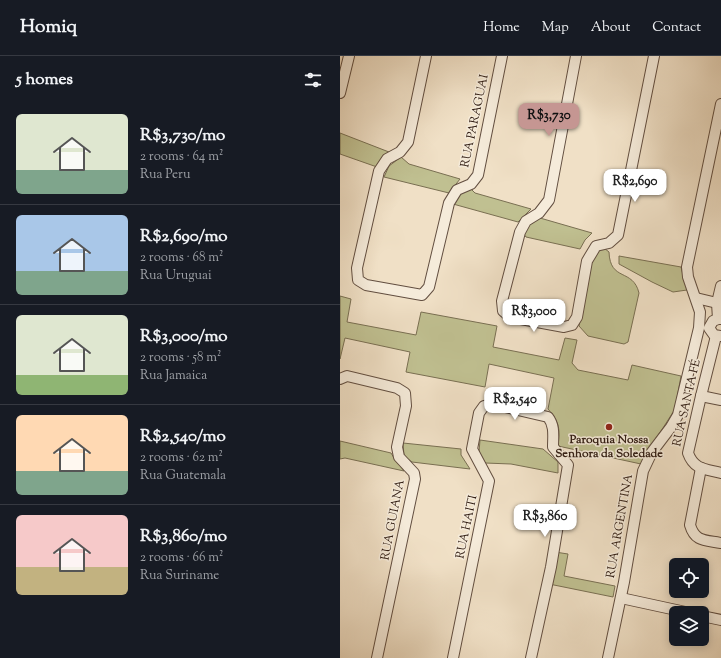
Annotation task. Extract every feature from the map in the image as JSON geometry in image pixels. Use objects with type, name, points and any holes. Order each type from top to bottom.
[{"type":"street","points":[[340,93],[349,56]]},
{"type":"street","name":"RUA PARAGUAI","points":[[426,56],[408,142],[400,152],[387,159],[379,171],[357,268],[358,280],[366,285],[422,295],[429,288],[449,203],[458,190],[470,184],[478,175],[502,56]]},
{"type":"street","points":[[576,56],[549,200],[539,212],[526,220],[520,232],[502,301],[503,311],[510,317],[564,327],[572,325],[577,317],[587,261],[596,246],[609,243],[618,235],[654,56]]},
{"type":"street","name":"RUA ARGENTINA","points":[[608,658],[643,471],[652,452],[678,415],[704,328],[696,298],[688,277],[687,267],[721,104]]},
{"type":"street","points":[[719,336],[704,328],[719,319],[717,303],[721,286]]},
{"type":"street","points":[[696,298],[717,303]]},
{"type":"street","name":"RUA SANTA FÉ","points":[[701,468],[694,465],[690,460],[688,453],[701,396],[719,336]]},
{"type":"street","name":"RUA GUIANA","points":[[340,379],[346,376],[397,388],[405,393],[406,406],[397,447],[399,456],[414,473],[415,478],[377,658]]},
{"type":"street","points":[[701,396],[721,400]]},
{"type":"street","name":"RUA HAITI","points":[[453,658],[489,481],[472,449],[479,413],[484,406],[492,404],[548,417],[553,428],[553,447],[568,465],[551,567],[531,658]]},
{"type":"street","points":[[721,473],[701,468],[690,525],[692,533],[696,538],[721,543]]},
{"type":"street","points":[[620,598],[669,608]]},
{"type":"street","points":[[709,617],[721,620]]},
{"type":"green space","points":[[340,133],[389,152],[377,167],[340,154]]},
{"type":"green space","points":[[401,157],[409,164],[460,179],[449,193],[384,177],[389,166]]},
{"type":"green space","points":[[470,188],[475,193],[531,209],[518,222],[453,204],[458,196]]},
{"type":"green space","points":[[540,218],[592,233],[585,240],[580,249],[526,237],[523,233],[526,227]]},
{"type":"green space","points":[[604,248],[609,252],[610,261],[613,268],[617,272],[632,280],[639,293],[628,342],[624,344],[588,336],[579,326],[591,259],[596,250]]},
{"type":"green space","points":[[619,256],[681,267],[687,290],[673,292],[652,282],[619,264]]},
{"type":"green space","points":[[340,296],[351,299],[347,322],[416,335],[421,312],[497,326],[493,347],[559,360],[565,338],[577,340],[572,363],[578,370],[628,380],[632,365],[681,376],[675,409],[651,445],[641,464],[558,446],[559,435],[557,422],[548,409],[554,378],[489,364],[485,387],[406,372],[410,352],[345,338],[340,359]]},
{"type":"green space","points":[[480,440],[543,449],[558,462],[558,473],[511,464],[485,463],[479,452]]},
{"type":"green space","points":[[340,441],[391,453],[404,471],[345,458],[340,459]]},
{"type":"green space","points":[[403,443],[461,449],[461,455],[470,469],[412,462],[404,456]]},
{"type":"green space","points":[[555,552],[568,554],[564,576],[615,586],[613,597],[549,584]]},
{"type":"place","name":"Paroquia Nossa Senhora da Soledade","points":[[609,427]]}]
